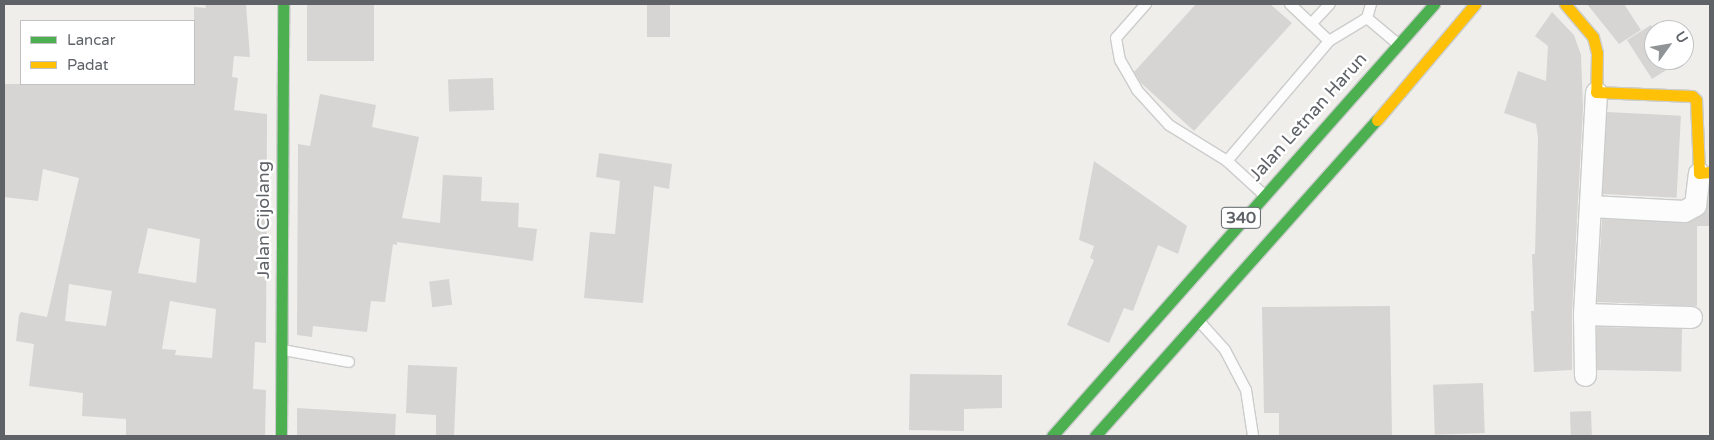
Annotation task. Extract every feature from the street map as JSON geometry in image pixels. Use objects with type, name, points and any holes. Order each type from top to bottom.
[{"type":"main road","name":"Jalan Cijolang","points":[[281,436],[283,4]]},
{"type":"main road","name":"Jalan Letnan Harun","points":[[1058,434],[1263,194],[1434,4]]},
{"type":"main road","points":[[1564,4],[1586,25],[1593,38],[1597,53],[1596,92],[1692,96],[1698,105],[1704,172]]},
{"type":"main road","name":"340","points":[[1095,436],[1408,86],[1470,5]]},
{"type":"street","points":[[1585,375],[1584,314],[1596,92]]},
{"type":"street","points":[[1590,206],[1691,209],[1695,205],[1704,172]]},
{"type":"street","points":[[1584,314],[1691,317]]},
{"type":"lane","points":[[1146,4],[1116,38],[1120,60],[1137,90],[1169,125],[1227,161],[1263,194]]},
{"type":"lane","points":[[1290,4],[1329,41]]},
{"type":"lane","points":[[1312,23],[1330,4]]},
{"type":"lane","points":[[1227,161],[1329,41],[1367,18],[1371,4]]},
{"type":"lane","points":[[1367,18],[1398,43]]},
{"type":"lane","points":[[1198,320],[1225,350],[1246,390],[1253,436]]},
{"type":"lane","points":[[280,350],[348,362]]},
{"type":"building","points":[[205,4],[246,4],[250,57],[234,56],[232,77],[238,78],[234,110],[267,114],[266,343],[255,342],[253,389],[266,390],[265,436],[126,436],[126,419],[82,416],[83,393],[29,386],[34,344],[16,341],[21,312],[47,317],[79,178],[43,169],[38,201],[4,197],[4,84],[195,85],[194,7],[206,8]],"holes":[[[148,228],[200,239],[196,283],[138,273]],[[69,284],[112,291],[106,326],[65,321]],[[170,301],[216,309],[212,358],[175,355],[176,350],[162,349]]]},
{"type":"building","points":[[307,4],[374,4],[374,61],[307,61]]},
{"type":"building","points":[[647,4],[670,4],[670,37],[647,37]]},
{"type":"building","points":[[1196,4],[1270,4],[1292,23],[1194,131],[1141,83],[1134,72]]},
{"type":"building","points":[[1587,4],[1624,4],[1641,30],[1619,44]]},
{"type":"building","points":[[1552,12],[1574,35],[1581,55],[1583,109],[1572,313],[1572,370],[1534,372],[1531,311],[1534,311],[1532,254],[1535,254],[1538,138],[1536,124],[1504,113],[1518,71],[1546,81],[1548,46],[1535,36]]},
{"type":"building","points":[[1644,29],[1644,67],[1627,40]]},
{"type":"building","points":[[1646,70],[1666,70],[1652,79]]},
{"type":"building","points":[[493,78],[494,110],[449,112],[448,80]]},
{"type":"building","points":[[320,94],[376,105],[372,127],[419,137],[402,218],[440,223],[443,175],[482,177],[481,201],[519,203],[518,227],[537,229],[533,261],[397,242],[397,245],[393,244],[385,302],[371,301],[367,332],[313,326],[312,337],[297,335],[298,144],[310,146]]},
{"type":"building","points":[[1607,112],[1681,116],[1677,198],[1603,194]]},
{"type":"building","points":[[599,153],[672,164],[669,189],[654,186],[643,303],[584,298],[590,232],[615,234],[620,181],[596,177]]},
{"type":"building","points":[[1094,161],[1187,226],[1178,254],[1158,245],[1133,311],[1124,308],[1109,343],[1067,325],[1094,260],[1090,258],[1094,246],[1079,240]]},
{"type":"building","points":[[1710,188],[1710,226],[1697,226],[1697,306],[1597,302],[1602,219],[1690,222],[1706,212]]},
{"type":"building","points":[[449,279],[452,305],[432,307],[429,281]]},
{"type":"building","points":[[1390,306],[1392,436],[1279,436],[1279,413],[1264,413],[1262,307]]},
{"type":"building","points":[[1597,327],[1682,328],[1681,371],[1596,370]]},
{"type":"building","points":[[408,365],[457,367],[454,436],[436,436],[436,415],[406,413]]},
{"type":"building","points":[[910,374],[1002,375],[1002,408],[964,409],[964,431],[909,430]]},
{"type":"building","points":[[1483,383],[1485,433],[1435,435],[1433,385]]},
{"type":"building","points":[[297,408],[396,414],[395,436],[297,436]]},
{"type":"building","points":[[1591,411],[1592,436],[1571,436],[1570,412]]},
{"type":"traffic: fast","points":[[281,436],[283,4]]},
{"type":"traffic: fast","points":[[1052,436],[1434,4]]},
{"type":"traffic: fast","points":[[1095,436],[1377,120]]},
{"type":"traffic: slow","points":[[1377,120],[1475,4]]},
{"type":"traffic: slow","points":[[1565,4],[1593,37],[1597,53],[1596,92],[1692,96],[1696,100],[1699,173],[1710,172]]}]
